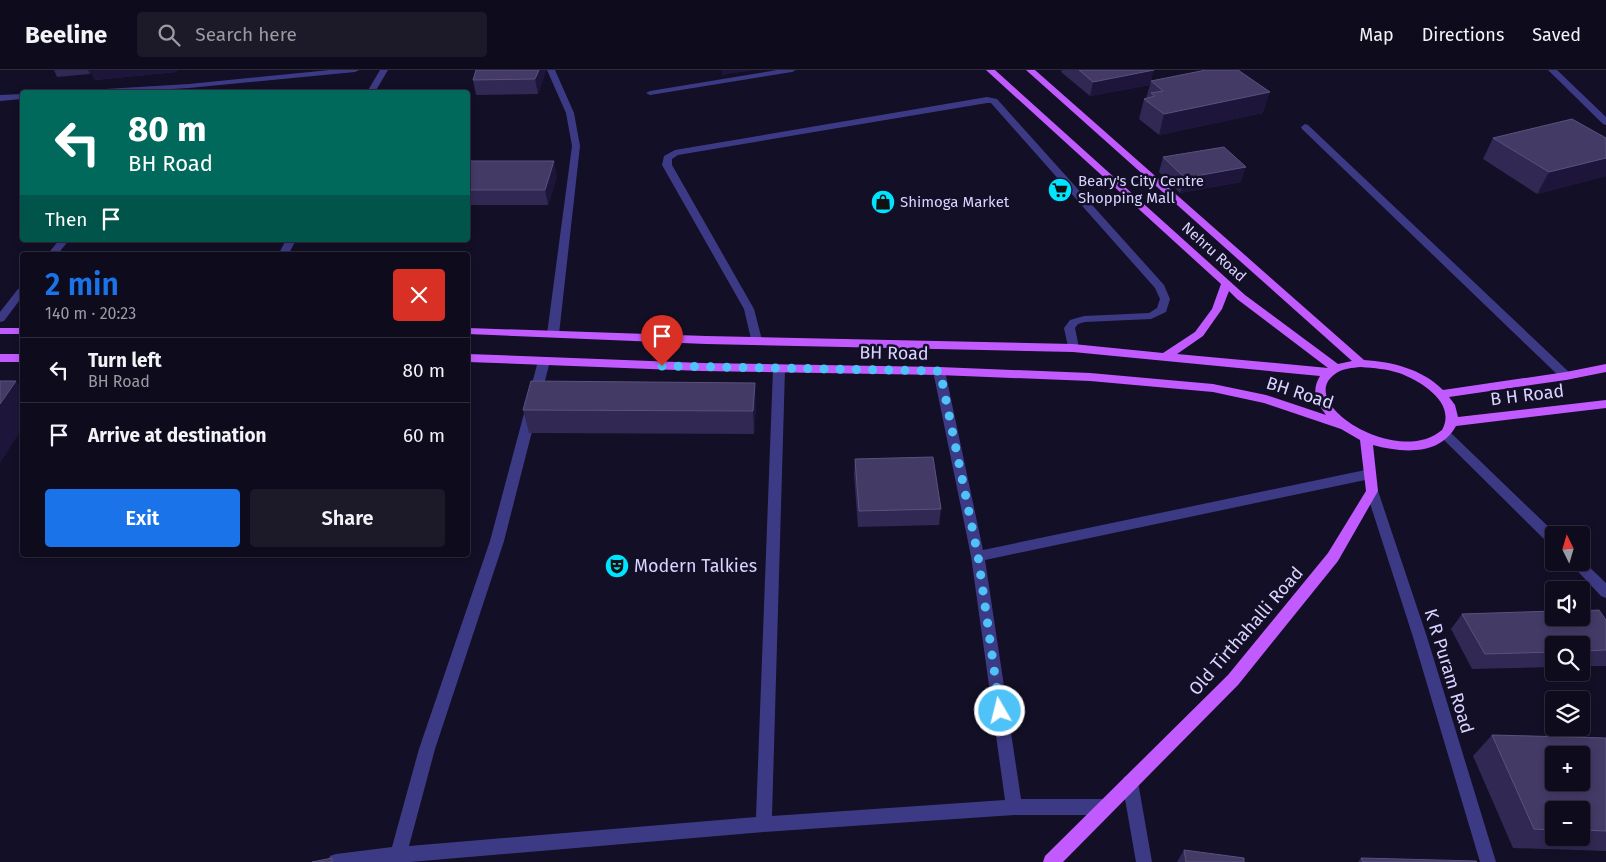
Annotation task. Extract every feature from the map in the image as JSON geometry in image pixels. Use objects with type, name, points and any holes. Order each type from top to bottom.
[{"type":"main road","name":"Nehru Road","points":[[990,70],[1226,284],[1332,371]]},
{"type":"main road","name":"Nehru Road","points":[[1030,70],[1361,363]]},
{"type":"main road","points":[[1165,357],[1199,334],[1217,309],[1226,284]]},
{"type":"main road","points":[[0,331],[20,331]]},
{"type":"main road","name":"BH Road","points":[[470,331],[1073,348],[1332,371]]},
{"type":"main road","points":[[0,358],[20,358]]},
{"type":"main road","name":"BH Road","points":[[470,358],[1090,377],[1213,388],[1266,399],[1343,425]]},
{"type":"main road","points":[[1361,363],[1382,365],[1404,370],[1424,380],[1440,394],[1451,408],[1452,422],[1446,435],[1432,443],[1412,447],[1389,445],[1366,438],[1343,425],[1328,411],[1321,396],[1321,383],[1332,371],[1361,363]]},
{"type":"main road","points":[[1440,394],[1566,376],[1606,368]]},
{"type":"main road","name":"B H Road","points":[[1452,422],[1606,404]]},
{"type":"main road","points":[[1366,438],[1372,491]]},
{"type":"main road","name":"Old Tirthahalli Road","points":[[1051,862],[1233,680],[1333,557],[1372,491]]},
{"type":"street","points":[[154,90],[187,89],[355,70]]},
{"type":"street","points":[[372,90],[384,70]]},
{"type":"street","points":[[552,70],[570,113],[576,146],[553,334]]},
{"type":"street","points":[[650,93],[792,70]]},
{"type":"street","points":[[1552,70],[1606,122]]},
{"type":"street","points":[[0,98],[20,97]]},
{"type":"street","points":[[756,340],[749,309],[667,165],[667,158],[674,153],[987,100],[994,101],[1160,287],[1166,299],[1162,310],[1151,316],[1084,319],[1074,322],[1069,328],[1073,348]]},
{"type":"street","points":[[1305,126],[1566,376]]},
{"type":"street","points":[[54,252],[62,242]]},
{"type":"street","points":[[0,319],[20,294]]},
{"type":"street","points":[[396,858],[427,749],[497,542],[544,361]]},
{"type":"street","points":[[764,824],[779,369]]},
{"type":"street","points":[[940,371],[978,556],[1014,807]]},
{"type":"street","points":[[1446,435],[1545,531]]},
{"type":"street","points":[[978,556],[1370,474]]},
{"type":"street","name":"K R Puram Road","points":[[1372,491],[1420,636],[1488,862]]},
{"type":"street","points":[[1585,571],[1606,592]]},
{"type":"street","points":[[1130,782],[1144,862]]},
{"type":"street","points":[[336,862],[764,824],[1014,807],[1105,807]]},
{"type":"building","points":[[476,70],[539,70],[535,79],[473,80]]},
{"type":"building","points":[[1079,70],[1154,70],[1093,82]]},
{"type":"building","points":[[1206,70],[1238,70],[1270,92],[1164,114],[1144,99],[1155,96],[1151,93],[1163,91],[1151,81]]},
{"type":"building","points":[[1572,119],[1606,138],[1606,158],[1549,172],[1493,138]]},
{"type":"building","points":[[1224,147],[1246,167],[1185,178],[1163,157]]},
{"type":"building","points":[[470,161],[554,161],[545,190],[470,190]]},
{"type":"building","points":[[0,381],[16,381],[0,404]]},
{"type":"building","points":[[531,381],[755,383],[753,411],[523,410]]},
{"type":"building","points":[[933,457],[941,509],[859,511],[855,459]]},
{"type":"building","points":[[1590,610],[1599,610],[1606,620],[1606,650],[1590,651],[1590,636],[1545,636],[1545,652],[1485,654],[1462,614],[1545,611],[1545,626],[1590,626]]},
{"type":"building","points":[[1492,735],[1606,738],[1606,831],[1590,830],[1590,801],[1545,801],[1545,830],[1534,829]]},
{"type":"building","points":[[1184,850],[1244,858],[1244,862],[1186,862]]},
{"type":"building","points":[[332,858],[332,862],[312,862]]},
{"type":"building","points":[[1361,858],[1476,861],[1477,862],[1363,862]]},
{"type":"place","name":"Beary's City Centre Shopping Mall","points":[[1060,190]]},
{"type":"place","name":"Shimoga Market","points":[[883,202]]},
{"type":"place","name":"Modern Talkies","points":[[617,566]]},
{"type":"route","points":[[662,366],[940,371],[978,556],[1000,711]]}]
